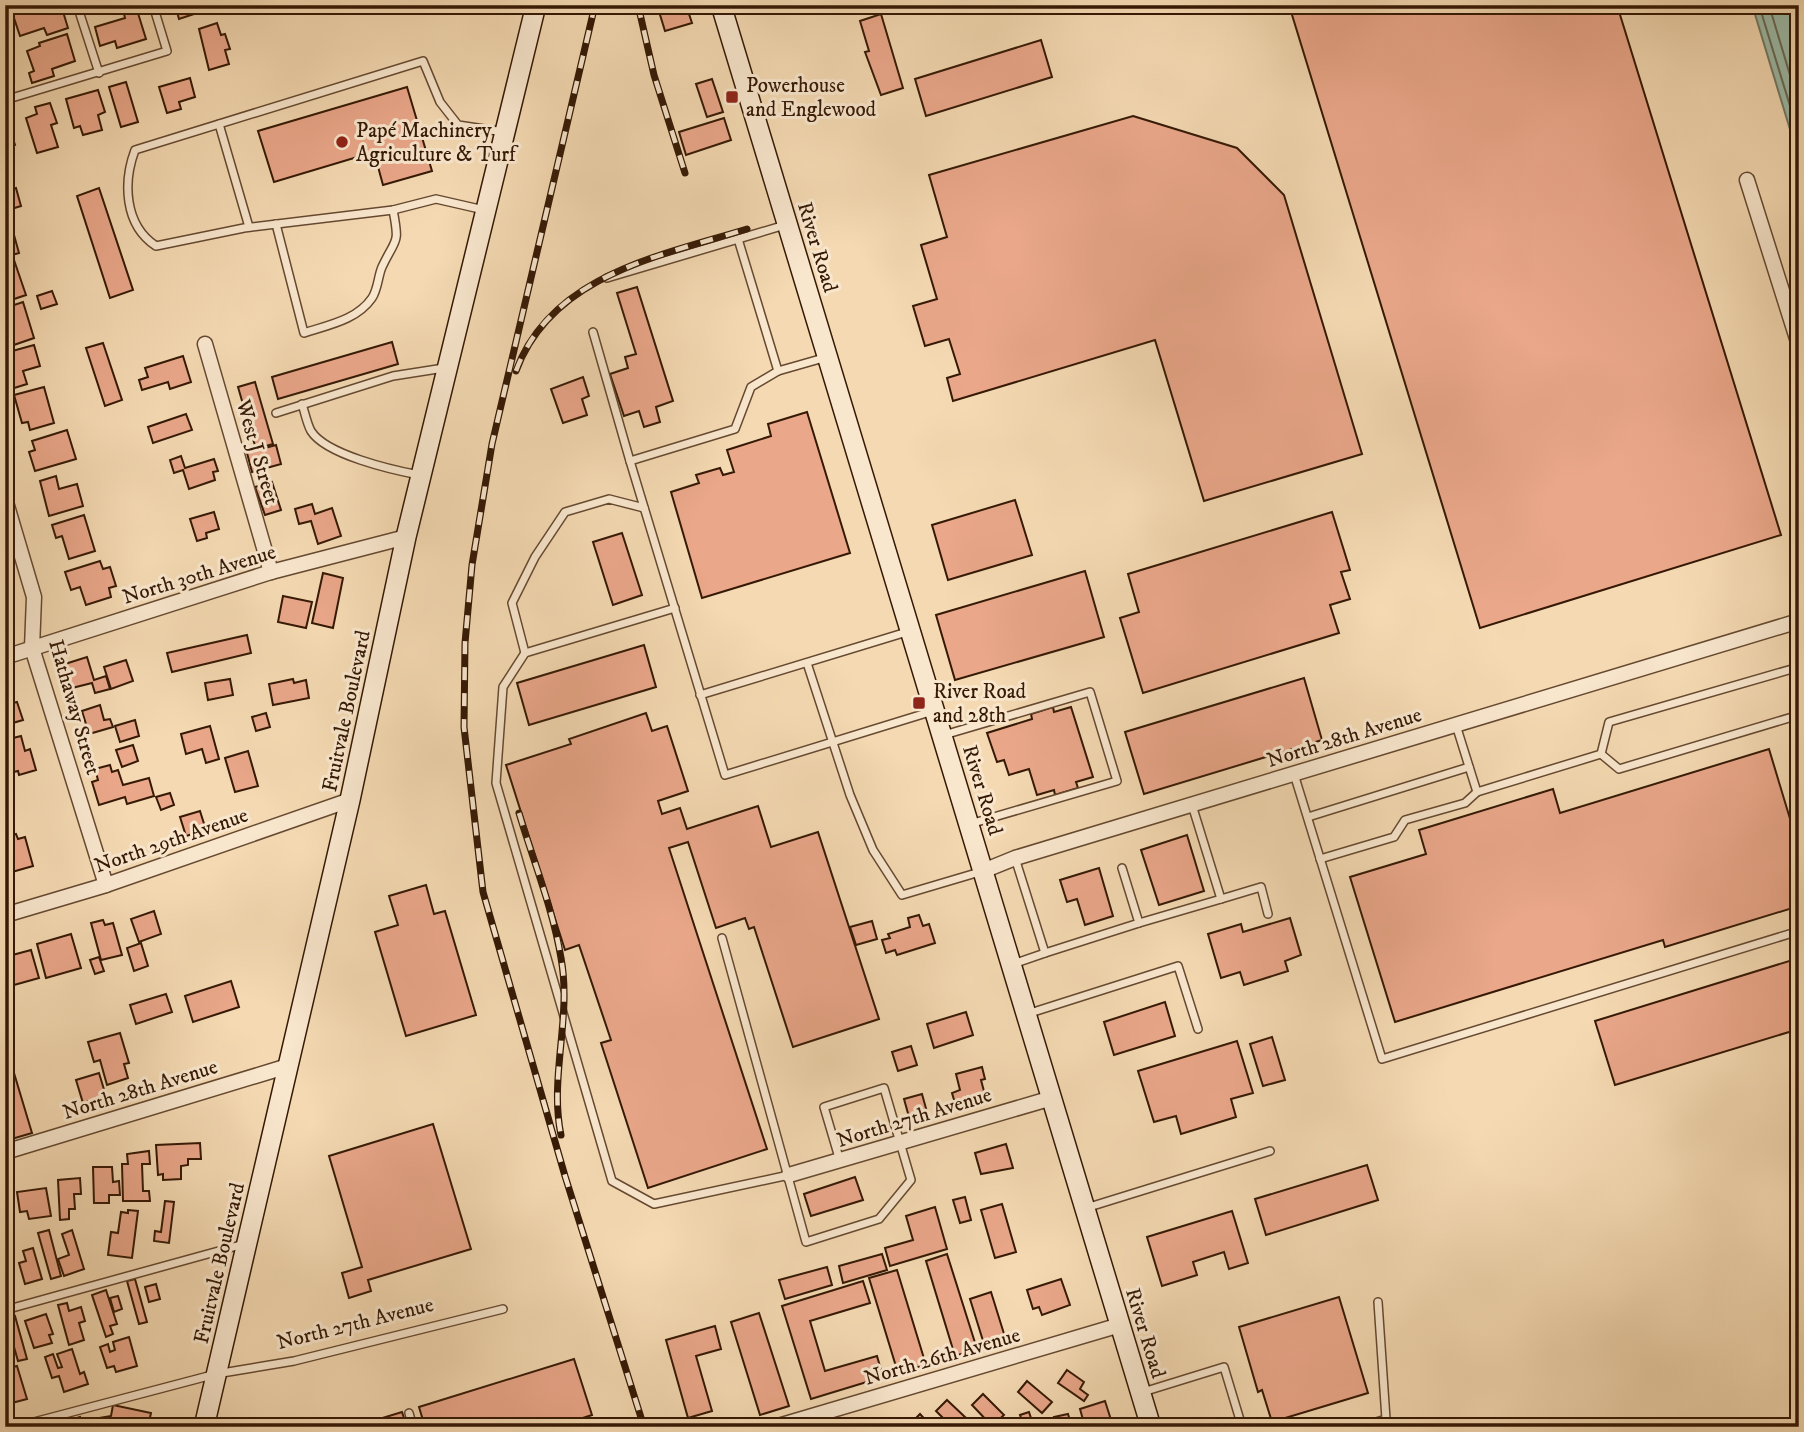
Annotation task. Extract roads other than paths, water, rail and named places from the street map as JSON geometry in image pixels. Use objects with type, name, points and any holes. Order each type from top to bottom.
[{"type":"street","name":"Fruitvale Boulevard","points":[[204,1427],[350,800],[406,537],[536,5]]},
{"type":"street","name":"River Road","points":[[721,5],[1151,1427]]},
{"type":"street","points":[[1747,180],[1799,345]]},
{"type":"street","name":"West J Street","points":[[205,344],[271,572]]},
{"type":"street","name":"Hathaway Street","points":[[5,499],[34,597],[32,648],[106,885]]},
{"type":"street","name":"North 30th Avenue","points":[[5,657],[271,572],[406,537]]},
{"type":"street","name":"North 28th Avenue","points":[[984,871],[1015,858],[1799,621]]},
{"type":"street","name":"North 29th Avenue","points":[[5,915],[106,885],[350,800]]},
{"type":"street","name":"North 28th Avenue","points":[[5,1152],[288,1066]]},
{"type":"street","name":"North 27th Avenue","points":[[789,1175],[1052,1098]]},
{"type":"street","name":"North 26th Avenue","points":[[775,1427],[1120,1325]]},
{"type":"lane","points":[[78,5],[99,73]]},
{"type":"lane","points":[[5,100],[167,51],[153,5]]},
{"type":"lane","points":[[486,211],[436,199],[393,210],[249,227],[156,246],[144,238],[130,209],[126,175],[135,150],[423,61],[440,103],[458,125],[505,132]]},
{"type":"lane","points":[[219,124],[249,227]]},
{"type":"lane","points":[[276,224],[304,333],[356,315],[373,297],[383,266],[394,250],[397,233],[393,210]]},
{"type":"lane","points":[[607,278],[788,224]]},
{"type":"lane","points":[[738,239],[778,371]]},
{"type":"lane","points":[[593,332],[725,775],[935,710]]},
{"type":"lane","points":[[630,461],[735,429],[751,387],[778,371],[828,357]]},
{"type":"lane","points":[[276,413],[393,376],[448,368]]},
{"type":"lane","points":[[302,404],[312,433],[341,451],[372,466],[422,475]]},
{"type":"lane","points":[[525,653],[512,603],[535,557],[565,512],[609,499],[644,508]]},
{"type":"lane","points":[[675,608],[525,653],[503,688],[496,783],[612,1181],[654,1204],[789,1175]]},
{"type":"lane","points":[[700,695],[911,631]]},
{"type":"lane","points":[[807,663],[832,743]]},
{"type":"lane","points":[[1601,754],[1609,722],[1799,667]]},
{"type":"lane","points":[[943,736],[1090,692],[1116,781],[970,824]]},
{"type":"lane","points":[[1601,754],[1619,769],[1799,715]]},
{"type":"lane","points":[[1456,725],[1477,792]]},
{"type":"lane","name":"North 28th Avenue","points":[[832,743],[873,850],[902,895],[984,871]]},
{"type":"lane","points":[[1320,859],[1394,837],[1405,820],[1465,803],[1477,792],[1601,754]]},
{"type":"lane","points":[[1308,817],[1469,767]]},
{"type":"lane","points":[[1294,774],[1382,1059],[1799,931]]},
{"type":"lane","points":[[1192,805],[1220,899]]},
{"type":"lane","points":[[1015,858],[1045,953]]},
{"type":"lane","points":[[1122,868],[1139,923]]},
{"type":"lane","points":[[1012,965],[1139,923],[1261,887],[1268,914]]},
{"type":"lane","points":[[722,938],[806,1242],[879,1219],[911,1180],[884,1088],[824,1107],[839,1161]]},
{"type":"lane","points":[[1026,1014],[1178,966],[1198,1029]]},
{"type":"lane","points":[[1085,1208],[1270,1151]]},
{"type":"lane","points":[[5,1310],[247,1244]]},
{"type":"lane","points":[[1360,1427],[1386,1419],[1378,1302]]},
{"type":"lane","name":"North 27th Avenue","points":[[15,1427],[216,1374],[294,1361],[503,1309]]},
{"type":"lane","points":[[1141,1392],[1224,1367],[1240,1420],[1219,1427]]},
{"type":"lane","points":[[409,1413],[413,1427]]},
{"type":"water","points":[[1752,5],[1799,5],[1799,159],[1754,11]]},
{"type":"railway","points":[[595,5],[492,444],[472,565],[465,643],[464,727],[483,892],[565,1176],[644,1427]]},
{"type":"railway","points":[[638,5],[654,75],[685,173]]},
{"type":"railway","points":[[516,371],[532,338],[555,312],[582,291],[646,260],[747,229]]},
{"type":"railway","points":[[519,813],[548,903],[564,980],[557,1091],[561,1135]]},
{"type":"place","name":"Powerhouse and Englewood","points":[[732,97]]},
{"type":"place","name":"Papé Machinery Agriculture & Turf","points":[[342,142]]},
{"type":"place","name":"River Road and 28th","points":[[919,703]]}]
